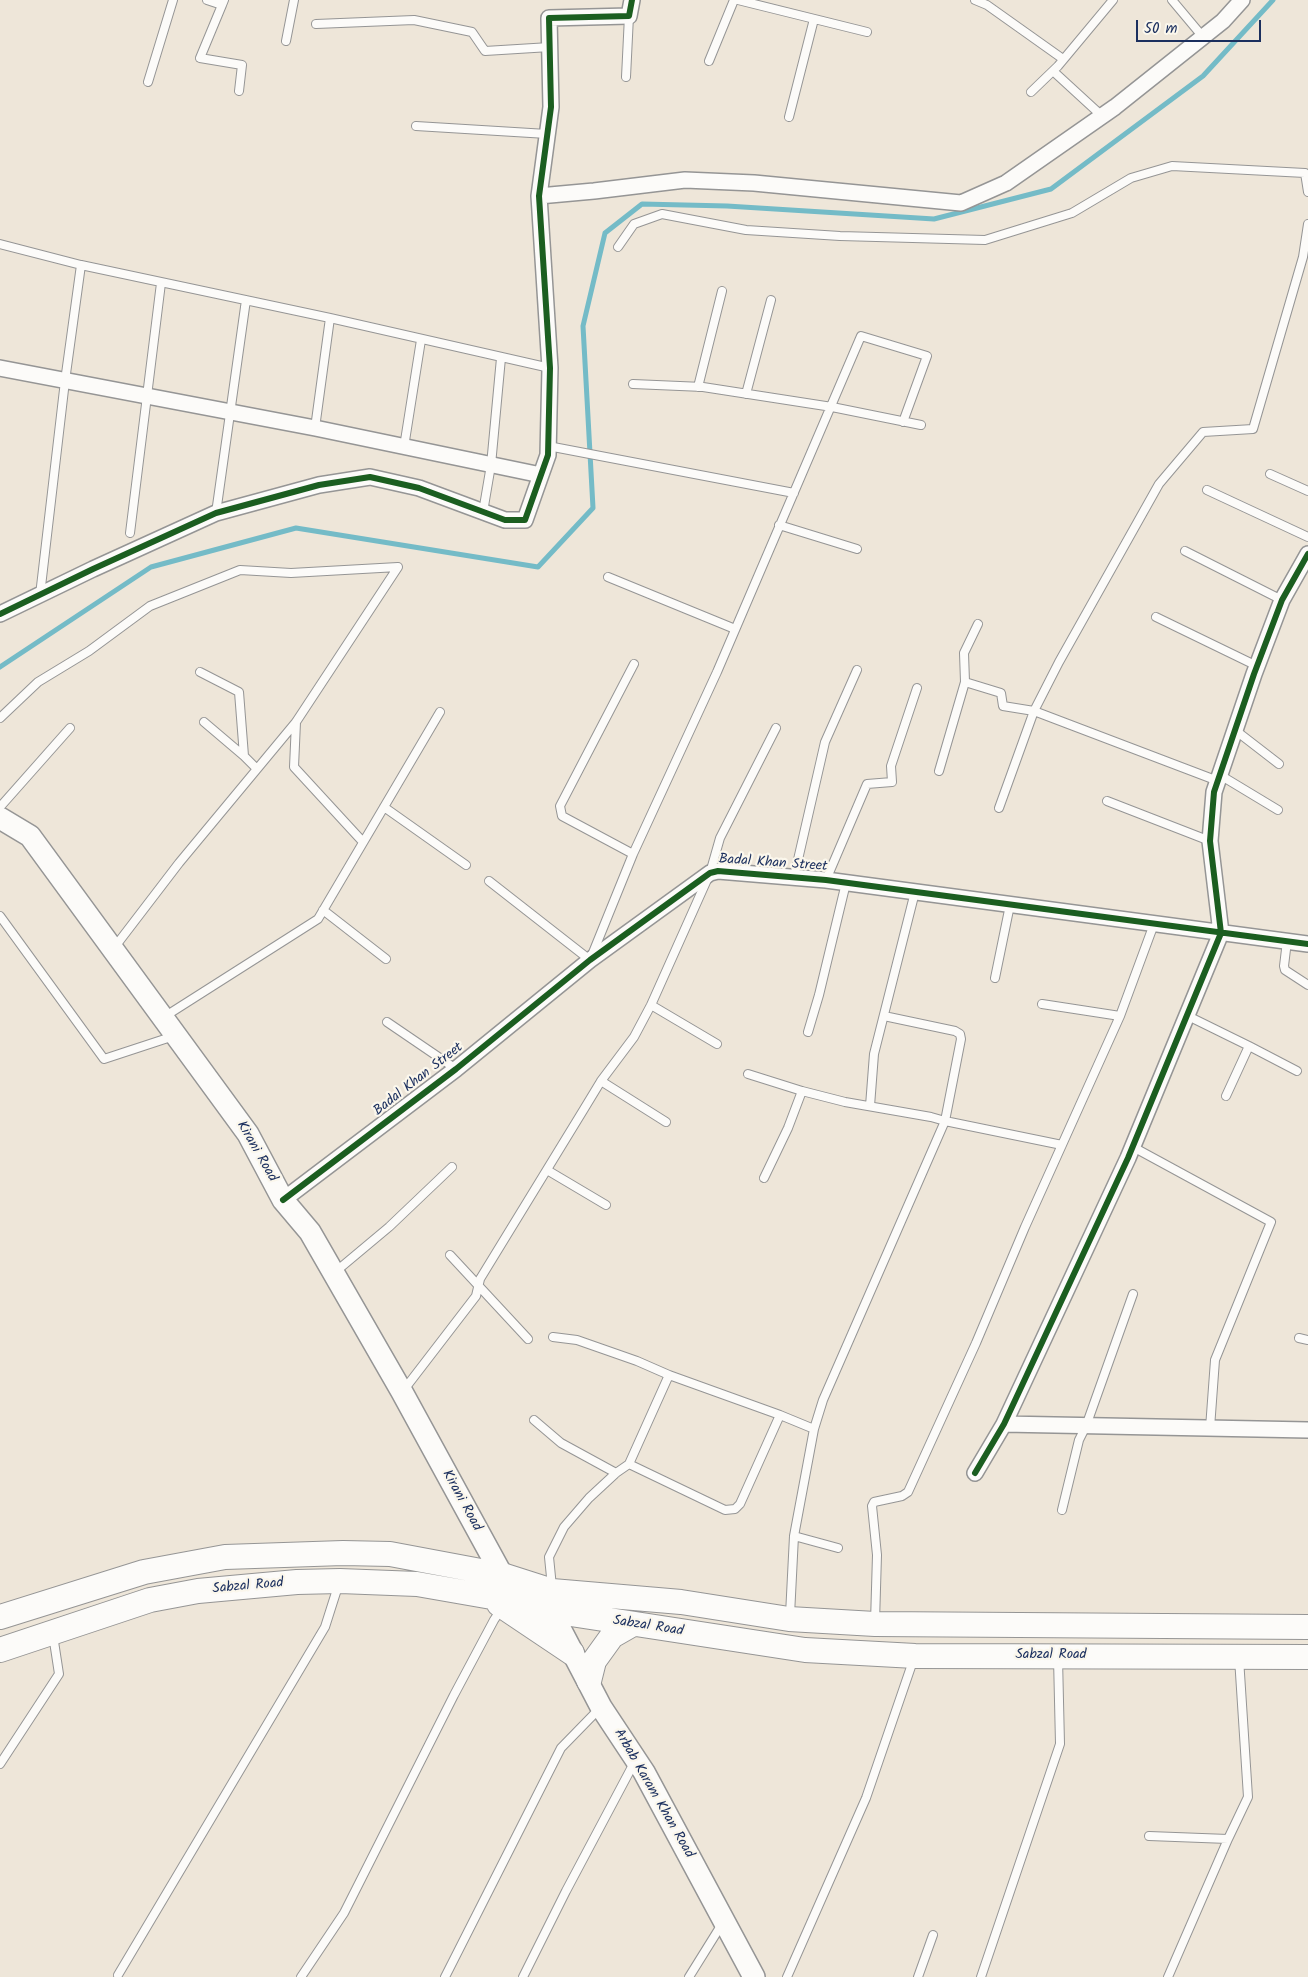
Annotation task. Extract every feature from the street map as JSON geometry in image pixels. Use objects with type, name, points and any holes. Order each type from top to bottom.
[{"type":"main road","name":"Kirani Road","points":[[0,818],[30,836],[248,1134],[283,1200],[310,1232],[402,1392],[502,1575],[498,1601]]},
{"type":"main road","name":"Sabzal Road","points":[[0,1618],[144,1572],[225,1557],[343,1553],[390,1554],[502,1575],[552,1601],[633,1624],[805,1650],[915,1656],[1308,1657]]},
{"type":"main road","name":"Sabzal Road","points":[[0,1650],[150,1600],[198,1591],[296,1582],[340,1581],[417,1584],[498,1601],[681,1602],[789,1619],[875,1624],[1308,1627]]},
{"type":"main road","points":[[498,1601],[572,1653]]},
{"type":"main road","name":"Arbab Karam Khan Road","points":[[552,1601],[572,1653],[589,1681],[601,1707],[636,1759],[754,1977]]},
{"type":"main road","points":[[589,1681],[594,1661],[612,1636],[633,1624]]},
{"type":"street","points":[[0,614],[92,569],[216,513],[319,486],[370,477],[419,488],[505,520],[524,520],[548,455],[555,448],[539,196],[551,107],[550,18],[629,16],[632,0]]},
{"type":"street","points":[[539,196],[594,192],[685,180],[754,183],[961,202],[1006,183],[1102,116],[1223,21],[1242,0]]},
{"type":"street","points":[[0,368],[147,398],[315,428],[541,475]]},
{"type":"street","points":[[975,1473],[1004,1424],[1133,1147],[1221,933],[1210,841],[1214,792],[1257,666],[1282,600],[1308,554]]},
{"type":"street","name":"Badal Khan Street","points":[[283,1200],[456,1069],[590,960],[710,873],[718,871],[826,880],[1308,944]]},
{"type":"street","points":[[1004,1424],[1308,1430]]},
{"type":"lane","points":[[148,82],[173,0]]},
{"type":"lane","points":[[207,0],[223,3],[200,58],[242,66],[239,92]]},
{"type":"lane","points":[[286,41],[294,0]]},
{"type":"lane","points":[[709,61],[734,0]]},
{"type":"lane","points":[[738,0],[867,32]]},
{"type":"lane","points":[[975,0],[987,5],[1064,59]]},
{"type":"lane","points":[[1031,92],[1064,59],[1113,0]]},
{"type":"lane","points":[[1172,0],[1203,37]]},
{"type":"lane","points":[[626,77],[629,16]]},
{"type":"lane","points":[[789,117],[814,19]]},
{"type":"lane","points":[[316,24],[414,20],[472,32],[485,51],[550,47]]},
{"type":"lane","points":[[1052,71],[1102,116]]},
{"type":"lane","points":[[416,126],[547,134]]},
{"type":"lane","points":[[618,247],[634,224],[662,214],[746,230],[918,239],[985,240],[1072,213],[1131,178],[1172,166],[1305,173],[1308,192]]},
{"type":"lane","points":[[999,808],[1034,711],[1059,662],[1159,484],[1203,432],[1253,429],[1303,257],[1308,224]]},
{"type":"lane","points":[[0,244],[80,265],[330,318],[550,368]]},
{"type":"lane","points":[[40,595],[80,265]]},
{"type":"lane","points":[[130,533],[161,283]]},
{"type":"lane","points":[[698,387],[722,292]]},
{"type":"lane","points":[[216,513],[246,300]]},
{"type":"lane","points":[[746,394],[771,300]]},
{"type":"lane","points":[[315,428],[330,318]]},
{"type":"lane","points":[[489,881],[590,960],[632,854],[735,629],[861,336],[927,356],[903,422]]},
{"type":"lane","points":[[404,447],[421,340]]},
{"type":"lane","points":[[483,512],[491,465],[501,358]]},
{"type":"lane","points":[[633,384],[698,387],[832,407],[921,426]]},
{"type":"lane","points":[[555,448],[794,493]]},
{"type":"lane","points":[[1270,474],[1308,491]]},
{"type":"lane","points":[[1207,490],[1308,537]]},
{"type":"lane","points":[[779,525],[857,549]]},
{"type":"lane","points":[[1185,551],[1282,600]]},
{"type":"lane","points":[[0,718],[38,682],[88,651],[150,606],[240,570],[291,573],[398,567],[296,722],[179,863],[112,949]]},
{"type":"lane","points":[[608,577],[735,629]]},
{"type":"lane","points":[[1156,617],[1257,666]]},
{"type":"lane","points":[[940,771],[965,682],[964,653],[978,624]]},
{"type":"lane","points":[[632,854],[562,816],[560,806],[634,664]]},
{"type":"lane","points":[[794,877],[826,742],[857,670]]},
{"type":"lane","points":[[200,672],[239,692],[244,756]]},
{"type":"lane","points":[[965,682],[1001,693],[1003,706],[1034,711],[1219,778],[1278,810]]},
{"type":"lane","points":[[826,880],[866,784],[892,782],[891,766],[917,688]]},
{"type":"lane","points":[[163,1018],[318,919],[440,712]]},
{"type":"lane","points":[[204,722],[258,769]]},
{"type":"lane","points":[[296,722],[294,767],[364,842]]},
{"type":"lane","points":[[0,807],[70,728]]},
{"type":"lane","points":[[402,1392],[476,1296],[480,1280],[601,1081],[634,1038],[651,1005],[710,873],[720,838],[776,728]]},
{"type":"lane","points":[[1235,730],[1279,764]]},
{"type":"lane","points":[[1107,801],[1210,841]]},
{"type":"lane","points":[[384,807],[466,865]]},
{"type":"lane","points":[[808,1032],[819,995],[846,883]]},
{"type":"lane","points":[[870,1106],[874,1054],[915,892]]},
{"type":"lane","points":[[995,978],[1010,904]]},
{"type":"lane","points":[[323,910],[386,959]]},
{"type":"lane","points":[[0,916],[104,1059],[176,1036]]},
{"type":"lane","points":[[875,1624],[878,1555],[872,1506],[877,1500],[902,1496],[908,1492],[976,1344],[1120,1016],[1154,924]]},
{"type":"lane","points":[[1287,941],[1285,970],[1308,985]]},
{"type":"lane","points":[[1042,1004],[1120,1016]]},
{"type":"lane","points":[[651,1005],[716,1044]]},
{"type":"lane","points":[[1186,1015],[1297,1070]]},
{"type":"lane","points":[[789,1619],[794,1536],[814,1429],[823,1400],[945,1121],[960,1039],[960,1034],[955,1030],[884,1016]]},
{"type":"lane","points":[[387,1022],[456,1069]]},
{"type":"lane","points":[[1226,1096],[1249,1046]]},
{"type":"lane","points":[[748,1074],[845,1102],[931,1116],[945,1121],[1062,1145]]},
{"type":"lane","points":[[601,1081],[666,1122]]},
{"type":"lane","points":[[764,1178],[788,1128],[802,1091]]},
{"type":"lane","points":[[1133,1147],[1271,1222],[1215,1360],[1210,1428]]},
{"type":"lane","points":[[333,1273],[389,1227],[452,1167]]},
{"type":"lane","points":[[547,1170],[606,1205]]},
{"type":"lane","points":[[450,1255],[528,1339]]},
{"type":"lane","points":[[1062,1510],[1079,1440],[1086,1426],[1133,1294]]},
{"type":"lane","points":[[552,1337],[577,1340],[637,1361],[669,1375],[814,1429]]},
{"type":"lane","points":[[1299,1338],[1308,1340]]},
{"type":"lane","points":[[552,1601],[548,1557],[564,1527],[589,1498],[616,1473],[629,1464],[669,1375]]},
{"type":"lane","points":[[629,1464],[725,1510],[735,1509],[740,1504],[780,1415]]},
{"type":"lane","points":[[534,1420],[562,1443],[616,1473]]},
{"type":"lane","points":[[794,1536],[838,1548]]},
{"type":"lane","points":[[118,1975],[325,1627],[340,1581]]},
{"type":"lane","points":[[301,1977],[344,1913],[494,1620],[498,1601]]},
{"type":"lane","points":[[0,1764],[59,1674],[52,1633]]},
{"type":"lane","points":[[787,1977],[866,1798],[915,1656]]},
{"type":"lane","points":[[981,1977],[1060,1744],[1058,1656]]},
{"type":"lane","points":[[1168,1977],[1248,1797],[1239,1657]]},
{"type":"lane","points":[[445,1977],[561,1748],[601,1707]]},
{"type":"lane","points":[[523,1977],[636,1759]]},
{"type":"lane","points":[[1149,1836],[1228,1839]]},
{"type":"lane","points":[[689,1977],[724,1920]]},
{"type":"lane","points":[[918,1977],[933,1935]]},
{"type":"waterway","points":[[0,667],[151,567],[296,528],[538,567],[593,508],[583,326],[605,233],[642,204],[727,206],[934,219],[1051,189],[1203,76],[1273,0]]},
{"type":"cycle path","points":[[0,614],[216,513],[319,485],[370,477],[419,488],[505,520],[525,520],[548,455],[550,368],[539,196],[551,107],[549,18],[629,16],[632,0]]},
{"type":"cycle path","points":[[975,1473],[1004,1424],[1128,1158],[1221,933],[1210,841],[1214,792],[1254,674],[1282,600],[1308,554]]},
{"type":"cycle path","points":[[283,1200],[456,1069],[590,960],[710,873],[718,871],[826,880],[1308,944]]}]
